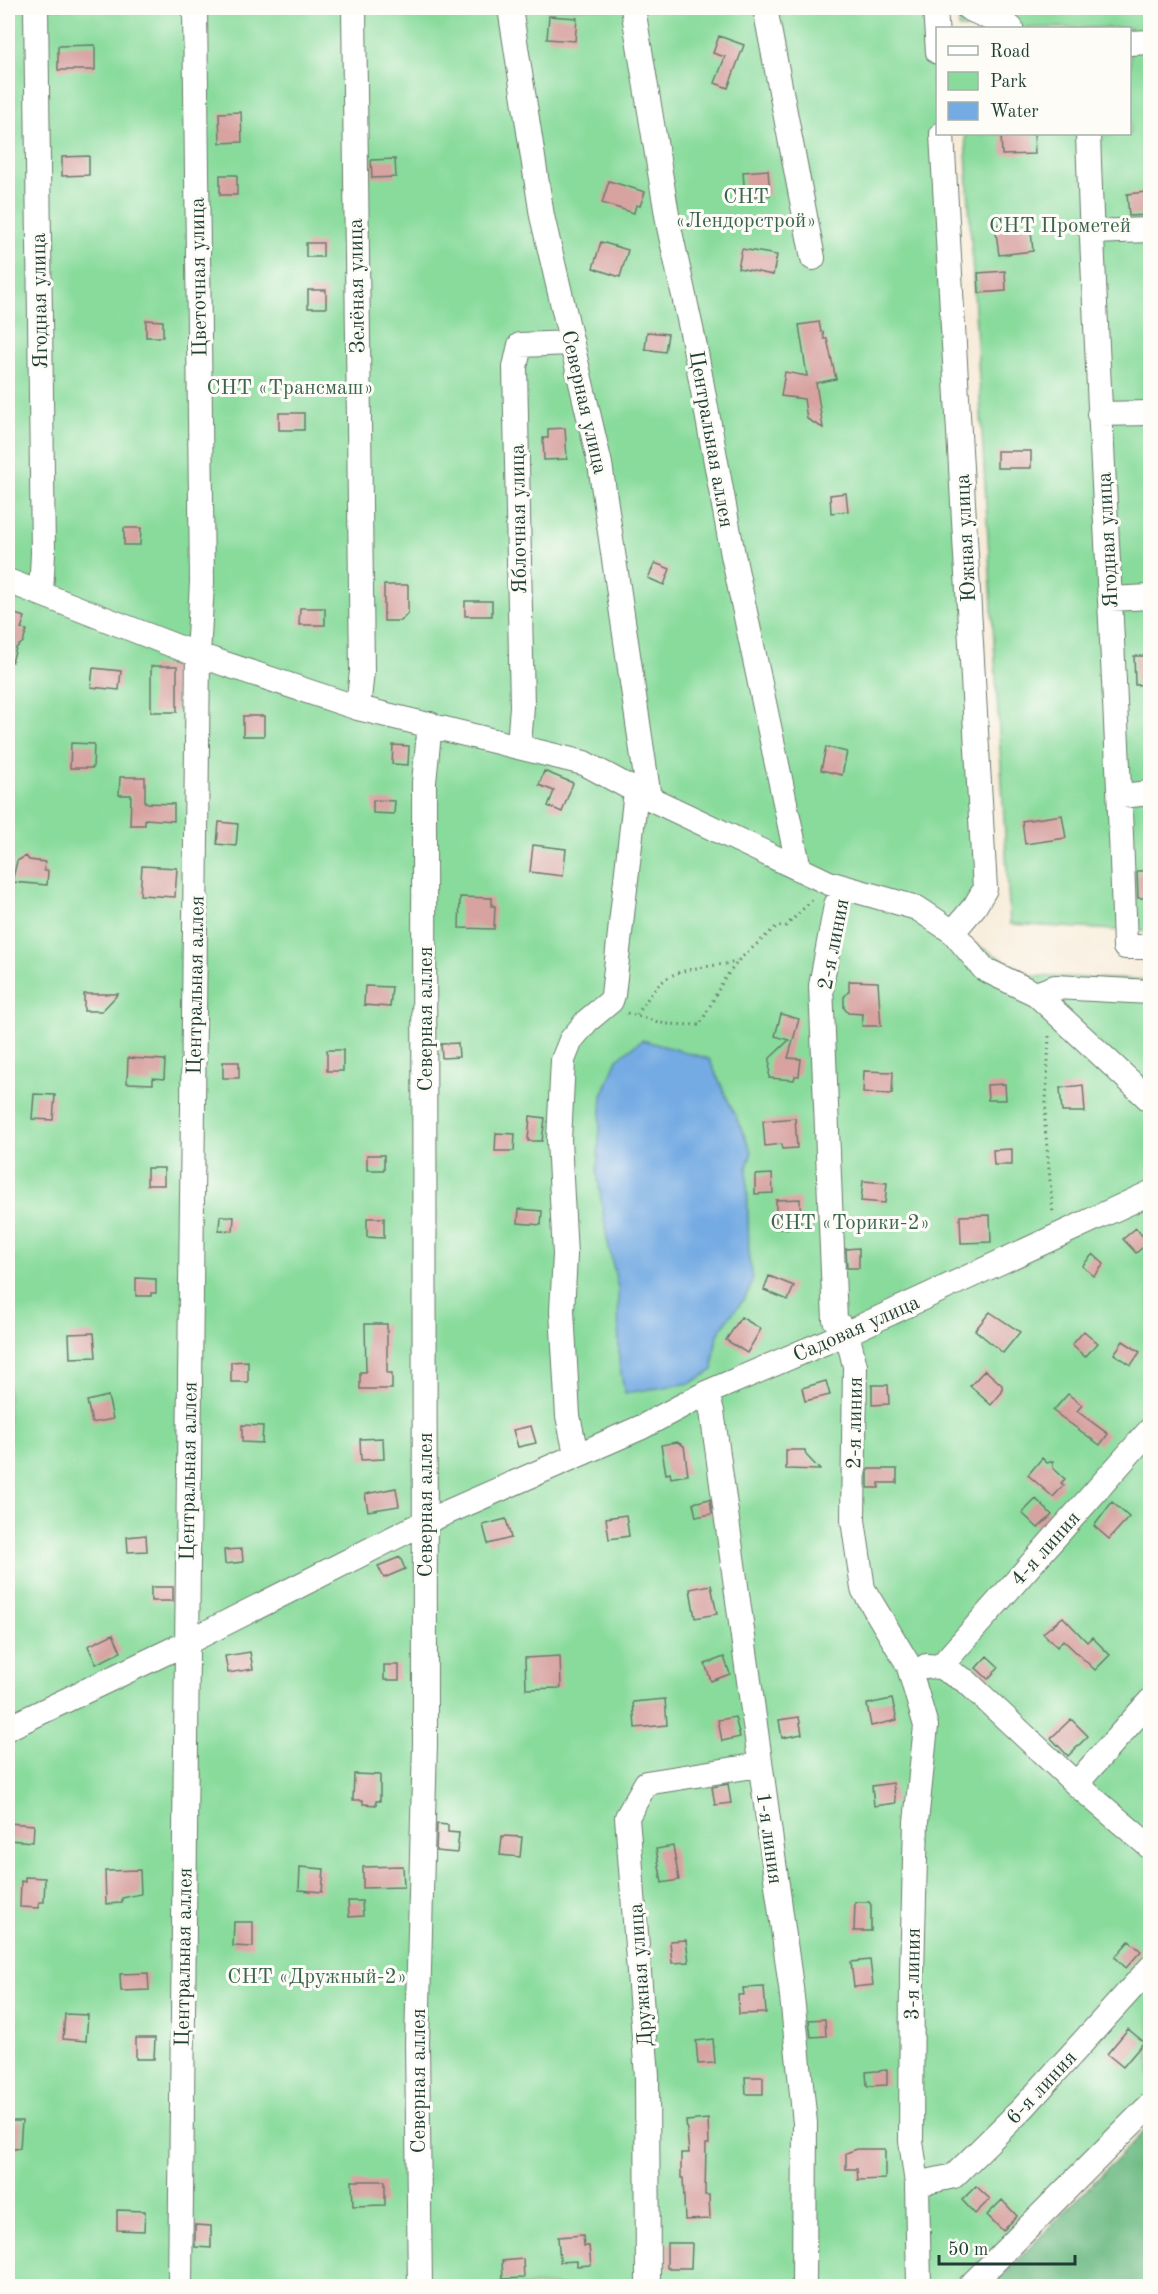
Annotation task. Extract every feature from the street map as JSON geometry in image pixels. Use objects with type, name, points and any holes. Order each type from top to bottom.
[{"type":"street","name":"Ягодная улица","points":[[36,8],[43,564],[40,594]]},
{"type":"street","name":"Цветочная улица","points":[[195,8],[202,582],[198,655]]},
{"type":"street","name":"Зелёная улица","points":[[354,8],[362,671],[358,708]]},
{"type":"street","name":"Северная улица","points":[[510,8],[542,216],[600,464],[643,795],[616,986],[611,1002]]},
{"type":"street","name":"Центральная аллея","points":[[633,8],[669,227],[694,342],[733,555],[799,869]]},
{"type":"street","points":[[765,8],[813,258]]},
{"type":"street","points":[[935,8],[936,27]]},
{"type":"street","points":[[968,8],[1009,27]]},
{"type":"street","points":[[1131,43],[1150,42]]},
{"type":"street","name":"Южная улица","points":[[942,135],[985,889],[975,906],[953,932]]},
{"type":"street","name":"Ягодная улица","points":[[1088,135],[1099,414],[1121,796],[1125,947],[1150,947]]},
{"type":"street","points":[[1091,232],[1150,230]]},
{"type":"street","name":"Яблочная улица","points":[[519,745],[522,706],[515,366],[520,345],[572,343]]},
{"type":"street","points":[[1099,414],[1150,412]]},
{"type":"street","points":[[8,581],[198,655],[358,708],[519,745],[584,763],[643,795],[836,886],[917,908],[953,932],[984,969],[1044,1002],[1150,1100]]},
{"type":"street","points":[[1110,600],[1150,597]]},
{"type":"street","name":"Центральная аллея","points":[[180,2286],[198,655]]},
{"type":"street","name":"Северная аллея","points":[[420,2286],[417,2044],[425,1743],[424,782],[430,724]]},
{"type":"street","points":[[1121,796],[1150,793]]},
{"type":"street","name":"2-я линия","points":[[836,886],[836,905],[822,986],[835,1320],[846,1333],[855,1366],[852,1520],[863,1588],[908,1664]]},
{"type":"street","points":[[1044,1002],[1055,987],[1150,992]]},
{"type":"street","points":[[568,1457],[562,1311],[565,1228],[559,1140],[563,1060],[571,1040],[587,1021],[611,1002]]},
{"type":"street","name":"Садовая улица","points":[[8,1728],[186,1643],[425,1522],[642,1426],[706,1393],[846,1333],[1150,1193]]},
{"type":"street","name":"1-я линия","points":[[706,1393],[712,1411],[791,1987],[805,2122],[804,2286]]},
{"type":"street","name":"4-я линия","points":[[940,1667],[1150,1430]]},
{"type":"street","points":[[908,1664],[940,1667],[966,1681],[1076,1784],[1150,1847]]},
{"type":"street","name":"3-я линия","points":[[908,1664],[926,1726],[916,1822],[912,1972],[911,2141],[917,2184],[919,2286]]},
{"type":"street","points":[[1076,1784],[1150,1701]]},
{"type":"street","name":"Дружная улица","points":[[648,2286],[647,2076],[627,1817],[646,1783],[760,1766]]},
{"type":"street","name":"6-я линия","points":[[917,2184],[954,2176],[1023,2108],[1150,1968]]},
{"type":"street","points":[[970,2286],[1150,2105]]},
{"type":"path","points":[[611,1002],[620,1011],[664,1024],[700,1025],[723,981],[739,960],[777,926],[786,926],[836,886]]},
{"type":"path","points":[[636,1016],[669,975],[680,970],[728,965],[739,960]]},
{"type":"path","points":[[1044,1002],[1044,1103],[1055,1238]]},
{"type":"green space","points":[[8,8],[935,8],[936,135],[938,135],[985,889],[953,932],[1032,976],[1150,980],[1150,2105],[970,2286],[8,2286]]},
{"type":"green space","name":"СНТ Прометей","points":[[958,8],[1150,8],[1150,932],[1010,924],[965,135],[1131,135],[1131,27],[959,27]]},
{"type":"green space","points":[[1150,2125],[1150,2286],[992,2286]]},
{"type":"water","points":[[642,1040],[709,1059],[752,1152],[747,1167],[749,1261],[752,1283],[748,1293],[717,1338],[713,1370],[691,1383],[625,1393],[619,1364],[618,1288],[607,1238],[597,1172],[602,1096],[617,1059]]},
{"type":"building","points":[[549,16],[577,18],[575,41],[547,39]]},
{"type":"building","points":[[719,36],[744,45],[728,88],[715,83],[725,57],[713,53]]},
{"type":"building","points":[[95,45],[95,70],[58,70],[58,46]]},
{"type":"building","points":[[241,112],[242,142],[220,143],[219,113]]},
{"type":"building","points":[[1001,135],[1034,135],[1035,154],[1002,155]]},
{"type":"building","points":[[89,156],[89,175],[62,176],[62,157]]},
{"type":"building","points":[[395,159],[396,177],[372,178],[371,160]]},
{"type":"building","points":[[768,170],[770,195],[745,197],[743,172]]},
{"type":"building","points":[[220,175],[237,175],[237,195],[220,195]]},
{"type":"building","points":[[609,181],[645,192],[640,206],[636,205],[634,213],[602,203]]},
{"type":"building","points":[[1146,192],[1148,215],[1129,216],[1127,194]]},
{"type":"building","points":[[1030,221],[1033,251],[999,255],[995,225]]},
{"type":"building","points":[[601,242],[628,250],[620,277],[593,268]]},
{"type":"building","points":[[306,243],[323,243],[323,257],[306,257]]},
{"type":"building","points":[[742,249],[777,255],[773,275],[738,268]]},
{"type":"building","points":[[1005,271],[1006,291],[979,293],[978,273]]},
{"type":"building","points":[[308,290],[326,290],[326,308],[308,308]]},
{"type":"building","points":[[146,320],[163,321],[163,337],[146,337]]},
{"type":"building","points":[[819,322],[824,339],[827,339],[836,379],[816,383],[823,428],[807,419],[804,399],[781,396],[785,372],[807,376],[799,325]]},
{"type":"building","points":[[647,332],[668,334],[665,352],[645,349]]},
{"type":"building","points":[[279,413],[304,413],[304,430],[279,430]]},
{"type":"building","points":[[565,428],[567,459],[544,460],[543,438],[548,438],[548,429]]},
{"type":"building","points":[[997,451],[1031,451],[1031,468],[997,468]]},
{"type":"building","points":[[846,493],[848,511],[831,513],[830,495]]},
{"type":"building","points":[[124,528],[141,528],[140,545],[124,545]]},
{"type":"building","points":[[655,563],[670,569],[664,585],[648,578]]},
{"type":"building","points":[[384,585],[408,585],[408,613],[401,621],[384,621]]},
{"type":"building","points":[[465,601],[492,601],[492,616],[465,616]]},
{"type":"building","points":[[300,608],[325,608],[325,625],[299,625]]},
{"type":"building","points":[[8,612],[25,617],[21,629],[27,630],[23,642],[16,648],[12,662],[8,662]]},
{"type":"building","points":[[1134,656],[1150,656],[1150,684],[1135,685]]},
{"type":"building","points":[[151,666],[177,666],[177,712],[151,712]]},
{"type":"building","points":[[93,668],[121,671],[119,690],[91,687]]},
{"type":"building","points":[[243,716],[264,716],[264,736],[243,736]]},
{"type":"building","points":[[71,743],[94,744],[93,768],[70,768]]},
{"type":"building","points":[[393,745],[409,746],[408,765],[392,764]]},
{"type":"building","points":[[826,747],[847,752],[842,775],[821,770]]},
{"type":"building","points":[[544,771],[573,783],[562,812],[548,806],[554,791],[539,785]]},
{"type":"building","points":[[120,777],[145,777],[145,803],[174,804],[174,821],[145,819],[145,825],[130,825],[131,795],[119,795]]},
{"type":"building","points":[[373,800],[395,801],[394,814],[373,813]]},
{"type":"building","points":[[1062,815],[1066,838],[1025,844],[1022,821]]},
{"type":"building","points":[[219,822],[238,824],[236,846],[217,844]]},
{"type":"building","points":[[533,845],[566,849],[563,876],[530,872]]},
{"type":"building","points":[[26,856],[29,860],[45,862],[44,871],[48,871],[47,885],[12,882],[17,861]]},
{"type":"building","points":[[142,866],[177,868],[175,897],[140,895]]},
{"type":"building","points":[[1137,871],[1150,871],[1150,898],[1138,898]]},
{"type":"building","points":[[460,897],[492,898],[492,906],[495,906],[494,929],[459,928]]},
{"type":"building","points":[[849,981],[878,982],[881,1026],[862,1026],[863,1014],[848,1013],[844,1008],[844,997],[849,991]]},
{"type":"building","points":[[365,986],[392,987],[390,1007],[364,1005]]},
{"type":"building","points":[[84,994],[118,994],[102,1011],[84,1011]]},
{"type":"building","points":[[781,1014],[799,1019],[788,1058],[801,1059],[799,1076],[795,1076],[794,1080],[769,1078],[770,1058],[789,1040],[775,1036]]},
{"type":"building","points":[[458,1043],[459,1057],[442,1058],[441,1044]]},
{"type":"building","points":[[327,1050],[343,1050],[343,1071],[327,1071]]},
{"type":"building","points":[[128,1058],[165,1060],[164,1079],[153,1078],[153,1084],[127,1083]]},
{"type":"building","points":[[223,1062],[239,1062],[239,1078],[223,1078]]},
{"type":"building","points":[[864,1071],[893,1072],[892,1094],[863,1093]]},
{"type":"building","points":[[1005,1084],[1006,1100],[988,1100],[987,1085]]},
{"type":"building","points":[[1083,1085],[1085,1112],[1062,1112],[1060,1088]]},
{"type":"building","points":[[34,1094],[55,1095],[53,1120],[32,1119]]},
{"type":"building","points":[[530,1116],[545,1118],[542,1141],[528,1141]]},
{"type":"building","points":[[795,1118],[797,1148],[782,1149],[782,1144],[765,1146],[763,1121]]},
{"type":"building","points":[[496,1133],[515,1134],[514,1151],[495,1151]]},
{"type":"building","points":[[1012,1149],[1012,1165],[994,1165],[993,1150]]},
{"type":"building","points":[[367,1155],[384,1155],[384,1170],[367,1170]]},
{"type":"building","points":[[147,1168],[164,1168],[164,1185],[147,1185]]},
{"type":"building","points":[[772,1174],[773,1193],[755,1194],[755,1175]]},
{"type":"building","points":[[863,1181],[887,1183],[885,1203],[861,1201]]},
{"type":"building","points":[[800,1199],[801,1228],[776,1229],[776,1200]]},
{"type":"building","points":[[519,1209],[542,1211],[541,1225],[518,1223]]},
{"type":"building","points":[[990,1215],[991,1242],[961,1243],[960,1216]]},
{"type":"building","points":[[220,1216],[234,1217],[233,1231],[219,1230]]},
{"type":"building","points":[[367,1218],[384,1218],[384,1238],[367,1237]]},
{"type":"building","points":[[1136,1228],[1148,1243],[1136,1253],[1123,1239]]},
{"type":"building","points":[[859,1248],[859,1268],[847,1268],[846,1249]]},
{"type":"building","points":[[1093,1254],[1104,1264],[1094,1276],[1082,1266]]},
{"type":"building","points":[[769,1276],[794,1286],[788,1300],[764,1290]]},
{"type":"building","points":[[136,1278],[156,1279],[156,1293],[151,1293],[151,1296],[136,1296]]},
{"type":"building","points":[[990,1312],[1020,1332],[1003,1353],[975,1330]]},
{"type":"building","points":[[741,1317],[761,1329],[747,1353],[726,1340]]},
{"type":"building","points":[[365,1324],[387,1324],[387,1373],[392,1373],[392,1389],[360,1389],[360,1372],[366,1372]]},
{"type":"building","points":[[1084,1331],[1098,1343],[1085,1357],[1072,1345]]},
{"type":"building","points":[[94,1333],[96,1357],[70,1358],[69,1334]]},
{"type":"building","points":[[1123,1341],[1140,1352],[1131,1365],[1114,1354]]},
{"type":"building","points":[[248,1361],[248,1382],[231,1382],[231,1362]]},
{"type":"building","points":[[985,1370],[1002,1385],[1002,1392],[991,1405],[970,1386]]},
{"type":"building","points":[[826,1381],[830,1395],[805,1401],[802,1388]]},
{"type":"building","points":[[872,1385],[888,1385],[889,1404],[872,1405]]},
{"type":"building","points":[[1068,1394],[1082,1405],[1077,1411],[1108,1434],[1100,1445],[1053,1411]]},
{"type":"building","points":[[108,1396],[113,1419],[92,1423],[87,1401]]},
{"type":"building","points":[[242,1425],[263,1426],[262,1443],[242,1442]]},
{"type":"building","points":[[531,1426],[536,1443],[518,1447],[513,1430]]},
{"type":"building","points":[[383,1438],[384,1459],[361,1460],[360,1439]]},
{"type":"building","points":[[677,1442],[684,1446],[688,1475],[671,1478],[670,1473],[666,1474],[661,1445]]},
{"type":"building","points":[[786,1450],[805,1450],[806,1455],[820,1470],[786,1469]]},
{"type":"building","points":[[1042,1458],[1047,1463],[1053,1461],[1053,1468],[1065,1479],[1061,1483],[1064,1485],[1053,1497],[1028,1475]]},
{"type":"building","points":[[868,1469],[897,1469],[897,1483],[879,1483],[879,1488],[868,1488]]},
{"type":"building","points":[[396,1488],[399,1506],[368,1511],[365,1494]]},
{"type":"building","points":[[710,1499],[712,1514],[696,1517],[693,1503]]},
{"type":"building","points":[[1036,1499],[1052,1515],[1038,1528],[1022,1513]]},
{"type":"building","points":[[1112,1502],[1129,1517],[1109,1539],[1094,1526]]},
{"type":"building","points":[[626,1515],[629,1536],[609,1539],[606,1518]]},
{"type":"building","points":[[506,1519],[511,1538],[488,1544],[483,1525]]},
{"type":"building","points":[[146,1535],[147,1551],[128,1552],[127,1537]]},
{"type":"building","points":[[242,1549],[243,1562],[225,1564],[224,1550]]},
{"type":"building","points":[[400,1557],[405,1569],[384,1578],[378,1566]]},
{"type":"building","points":[[711,1585],[717,1614],[695,1618],[690,1589]]},
{"type":"building","points":[[151,1587],[173,1587],[173,1601],[151,1601]]},
{"type":"building","points":[[1063,1617],[1087,1642],[1092,1637],[1110,1655],[1095,1670],[1063,1640],[1057,1647],[1043,1633]]},
{"type":"building","points":[[113,1634],[121,1652],[96,1664],[88,1646]]},
{"type":"building","points":[[250,1652],[253,1669],[228,1673],[225,1656]]},
{"type":"building","points":[[560,1656],[561,1688],[526,1689],[525,1658]]},
{"type":"building","points":[[987,1656],[999,1667],[988,1679],[976,1668]]},
{"type":"building","points":[[724,1657],[730,1674],[711,1681],[705,1664]]},
{"type":"building","points":[[384,1665],[399,1665],[399,1680],[384,1680]]},
{"type":"building","points":[[665,1699],[667,1725],[635,1728],[633,1702]]},
{"type":"building","points":[[892,1699],[897,1720],[871,1726],[867,1704]]},
{"type":"building","points":[[735,1717],[740,1737],[722,1741],[718,1720]]},
{"type":"building","points":[[799,1717],[802,1734],[782,1738],[779,1720]]},
{"type":"building","points":[[1071,1719],[1088,1736],[1068,1756],[1051,1738]]},
{"type":"building","points":[[354,1774],[380,1775],[380,1801],[376,1801],[376,1805],[363,1804],[363,1800],[353,1800]]},
{"type":"building","points":[[893,1783],[896,1803],[874,1806],[872,1786]]},
{"type":"building","points":[[728,1784],[731,1803],[715,1805],[712,1787]]},
{"type":"building","points":[[8,1823],[34,1825],[33,1842],[8,1840]]},
{"type":"building","points":[[437,1824],[448,1825],[448,1832],[459,1833],[457,1853],[436,1851]]},
{"type":"building","points":[[502,1836],[522,1837],[520,1857],[500,1855]]},
{"type":"building","points":[[673,1846],[679,1880],[662,1883],[656,1849]]},
{"type":"building","points":[[403,1866],[404,1887],[363,1888],[363,1867]]},
{"type":"building","points":[[300,1867],[324,1869],[322,1892],[299,1890]]},
{"type":"building","points":[[140,1870],[141,1894],[122,1898],[122,1903],[106,1904],[105,1871]]},
{"type":"building","points":[[25,1877],[45,1878],[44,1902],[39,1902],[39,1908],[20,1907],[21,1881],[25,1882]]},
{"type":"building","points":[[348,1901],[362,1901],[363,1916],[349,1917]]},
{"type":"building","points":[[855,1902],[869,1902],[871,1905],[871,1931],[854,1931]]},
{"type":"building","points":[[234,1922],[253,1922],[253,1947],[233,1946]]},
{"type":"building","points":[[686,1940],[689,1962],[672,1963],[670,1941]]},
{"type":"building","points":[[1129,1941],[1141,1951],[1126,1968],[1115,1957]]},
{"type":"building","points":[[870,1960],[873,1985],[854,1987],[851,1962]]},
{"type":"building","points":[[148,1973],[149,1990],[121,1991],[120,1974]]},
{"type":"building","points":[[764,1987],[766,2013],[739,2014],[738,1995],[744,1995],[743,1988]]},
{"type":"building","points":[[65,2014],[88,2015],[86,2041],[63,2039]]},
{"type":"building","points":[[825,2019],[826,2036],[811,2037],[809,2020]]},
{"type":"building","points":[[1128,2029],[1144,2042],[1123,2067],[1107,2054]]},
{"type":"building","points":[[136,2038],[155,2038],[154,2059],[136,2059]]},
{"type":"building","points":[[713,2039],[715,2063],[698,2064],[696,2041]]},
{"type":"building","points":[[887,2070],[887,2085],[867,2086],[866,2072]]},
{"type":"building","points":[[745,2077],[763,2077],[763,2094],[746,2094]]},
{"type":"building","points":[[708,2119],[709,2144],[706,2144],[705,2195],[709,2195],[710,2219],[685,2220],[681,2153],[689,2153],[686,2121]]},
{"type":"building","points":[[8,2121],[22,2121],[20,2148],[8,2150]]},
{"type":"building","points":[[857,2149],[885,2149],[885,2179],[858,2180],[857,2169],[846,2169],[846,2153]]},
{"type":"building","points":[[352,2181],[385,2181],[385,2205],[353,2206]]},
{"type":"building","points":[[976,2186],[990,2199],[975,2214],[962,2200]]},
{"type":"building","points":[[1002,2200],[1017,2216],[1003,2231],[987,2215]]},
{"type":"building","points":[[117,2210],[145,2211],[144,2231],[117,2230]]},
{"type":"building","points":[[195,2225],[211,2226],[211,2248],[195,2247]]},
{"type":"building","points":[[583,2235],[584,2246],[589,2246],[591,2265],[577,2266],[577,2261],[560,2262],[558,2237]]},
{"type":"building","points":[[667,2243],[692,2243],[691,2268],[667,2268]]},
{"type":"building","points":[[523,2259],[524,2278],[503,2279],[502,2261]]},
{"type":"park label","name":"СНТ «Лендорстрой»","points":[[746,208]]},
{"type":"park label","name":"СНТ «Трансмаш»","points":[[290,387]]},
{"type":"park label","name":"СНТ «Торики-2»","points":[[850,1222]]},
{"type":"park label","name":"СНТ «Дружный-2»","points":[[317,1976]]}]
